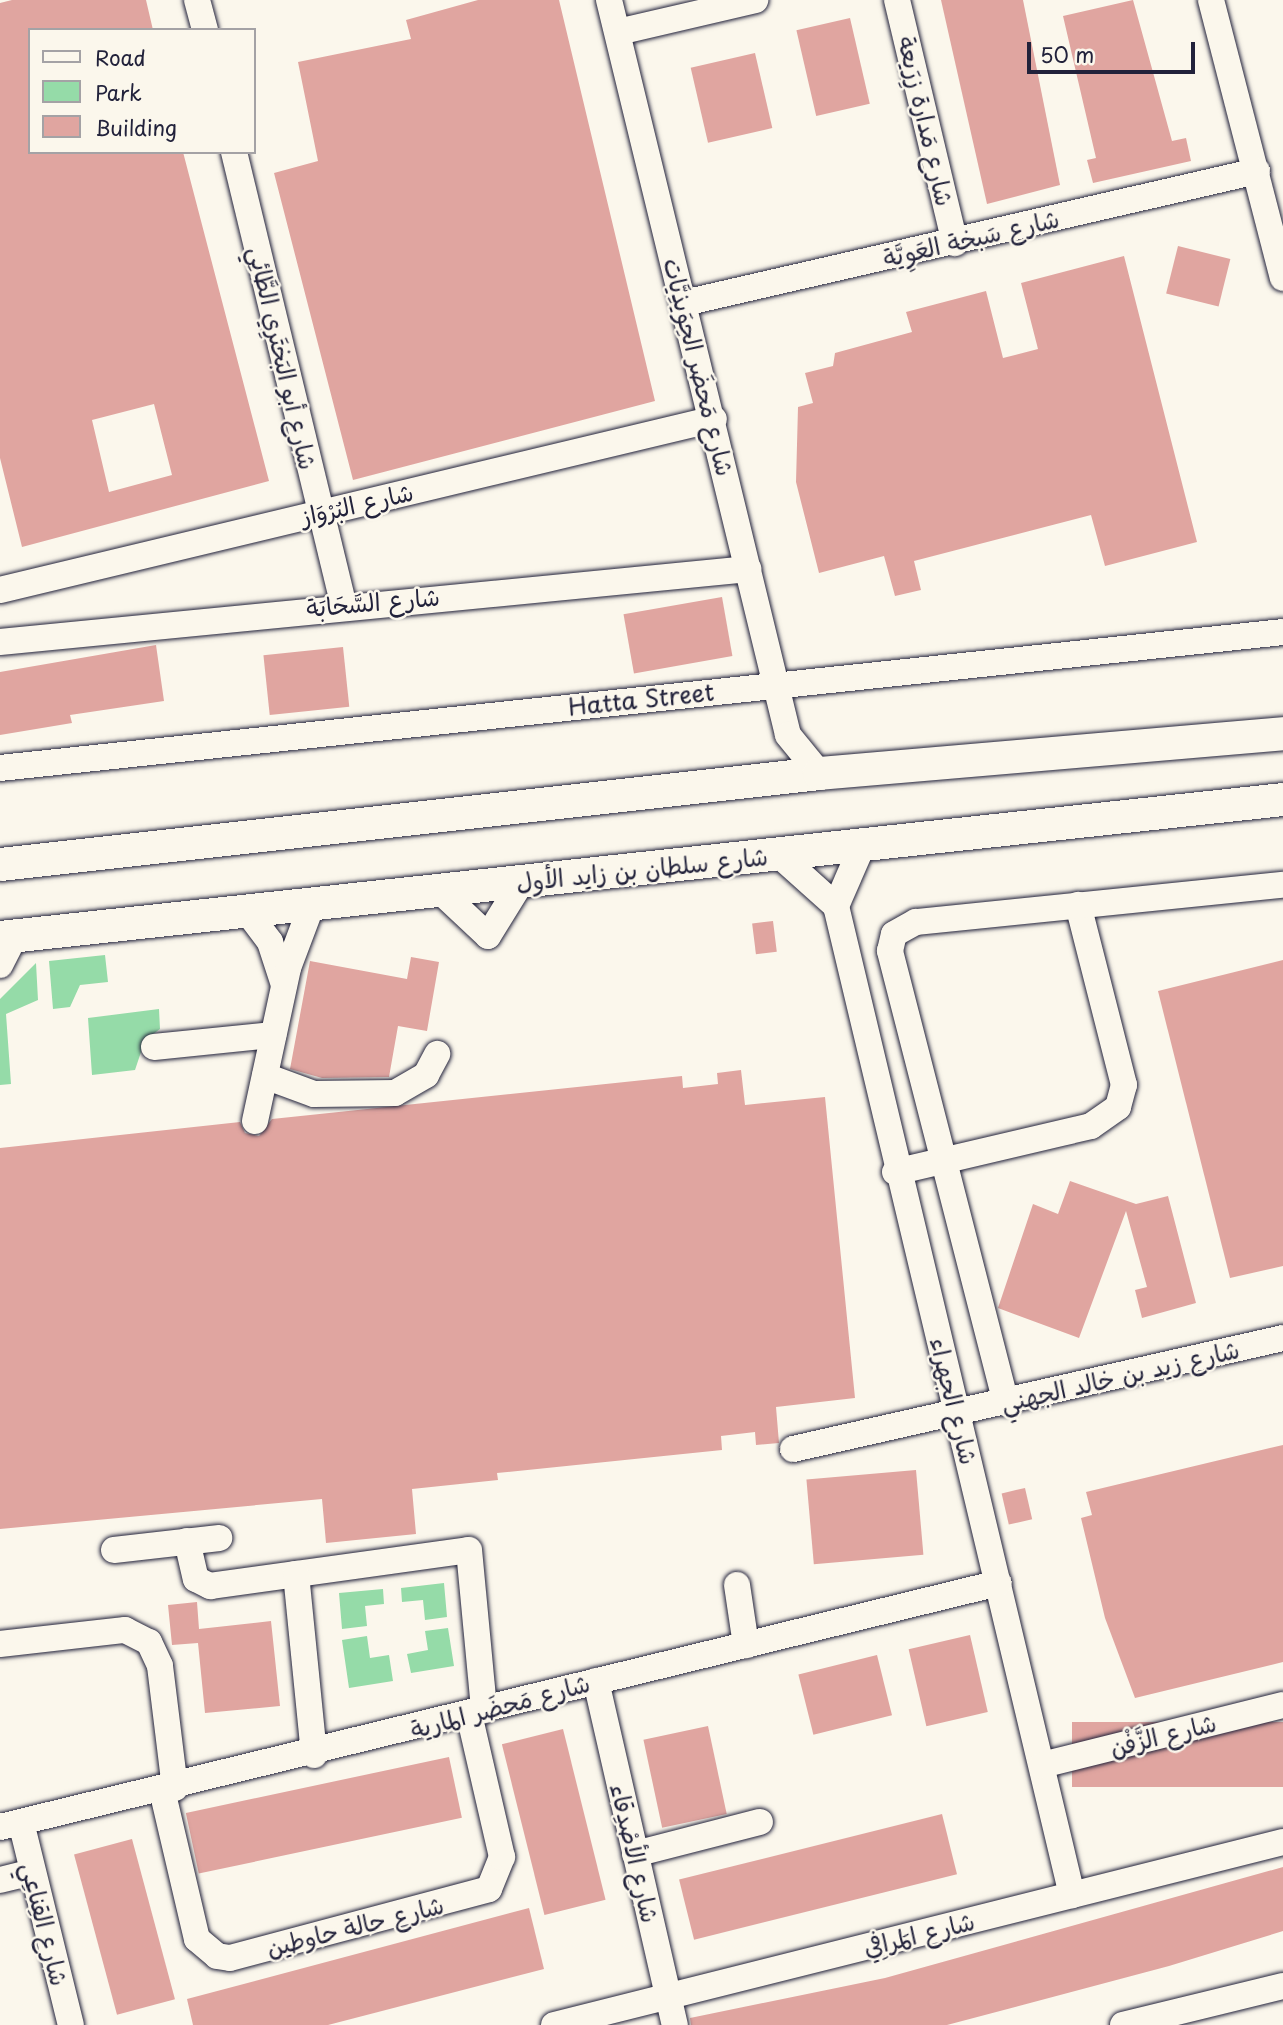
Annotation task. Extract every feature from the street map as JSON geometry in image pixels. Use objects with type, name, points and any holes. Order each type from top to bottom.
[{"type":"main road","points":[[0,864],[777,777],[1283,733]]},
{"type":"main road","name":"شارع سلطان بن زايد الأول","points":[[8,936],[1283,799]]},
{"type":"street","points":[[197,0],[204,28]]},
{"type":"street","name":"شارع مَحضَر الحِوَيذِيَّات","points":[[609,0],[714,419],[788,735],[819,773]]},
{"type":"street","points":[[618,32],[755,0]]},
{"type":"street","name":"شارع مَدارة زِرَيعة","points":[[897,0],[955,243]]},
{"type":"street","points":[[1211,0],[1283,278]]},
{"type":"street","name":"شارع أبو البَختَرِي الطَّائِي","points":[[234,154],[343,604]]},
{"type":"street","name":"شارع سَبخة العَوِيَّة","points":[[684,303],[955,243],[1257,171]]},
{"type":"street","name":"شارع البُرْوَاز","points":[[0,590],[714,419]]},
{"type":"street","name":"شارع السَّحَابَة","points":[[0,642],[343,604],[747,569]]},
{"type":"street","name":"Hatta Street","points":[[0,768],[1283,632]]},
{"type":"street","name":"شارع مَحضَر الحِوَيذِيَّات","points":[[777,777],[788,735]]},
{"type":"street","points":[[778,854],[836,906],[863,844]]},
{"type":"street","points":[[439,890],[488,936],[522,881]]},
{"type":"street","points":[[1006,1403],[890,951],[894,934],[916,922],[1283,885]]},
{"type":"street","points":[[255,1121],[284,985],[312,904]]},
{"type":"street","points":[[895,1172],[1067,1132],[1111,1116],[1124,1085],[1078,905]]},
{"type":"street","name":"شارع الجهراء","points":[[836,906],[895,1172],[958,1414],[1072,1895]]},
{"type":"street","points":[[246,910],[270,942],[284,985]]},
{"type":"street","points":[[0,965],[8,936]]},
{"type":"street","points":[[154,1047],[273,1035]]},
{"type":"street","points":[[265,1076],[314,1094],[395,1093],[426,1075],[437,1054]]},
{"type":"street","name":"شارع زيد بن خالد الجهني","points":[[793,1449],[958,1414],[1283,1338]]},
{"type":"street","points":[[114,1550],[219,1538]]},
{"type":"street","points":[[187,1541],[202,1584],[469,1550],[477,1712]]},
{"type":"street","points":[[296,1574],[314,1755]]},
{"type":"street","name":"شارع مَحضَر المارية","points":[[11,1825],[314,1755],[596,1681],[999,1583]]},
{"type":"street","points":[[737,1585],[746,1645]]},
{"type":"street","points":[[0,1625],[41,1639]]},
{"type":"street","points":[[0,1644],[125,1630],[149,1642],[160,1667],[168,1789]]},
{"type":"street","name":"شارع الأصْدِقاء","points":[[596,1681],[675,2025]]},
{"type":"street","name":"شارع الزَّفْن","points":[[1042,1765],[1283,1705]]},
{"type":"street","name":"شارع حالة حاوطين","points":[[168,1789],[197,1940],[217,1956],[230,1958],[489,1889],[502,1857],[477,1712]]},
{"type":"street","points":[[635,1854],[760,1822]]},
{"type":"street","name":"شارع القِناعِي","points":[[11,1825],[32,1872],[71,2025]]},
{"type":"street","name":"شارع المَرافِي","points":[[554,2025],[1283,1842]]},
{"type":"street","points":[[0,1880],[32,1872]]},
{"type":"street","points":[[1123,2025],[1283,1986]]},
{"type":"green space","points":[[105,955],[108,982],[80,985],[70,1007],[53,1009],[49,961]]},
{"type":"green space","points":[[36,963],[38,1000],[6,1014],[11,1084],[0,1085],[0,999]]},
{"type":"green space","points":[[159,1009],[160,1029],[145,1040],[135,1070],[92,1075],[88,1018]]},
{"type":"green space","points":[[444,1583],[447,1617],[425,1620],[423,1600],[402,1602],[401,1588]]},
{"type":"green space","points":[[383,1589],[384,1604],[365,1606],[367,1626],[342,1629],[339,1593]]},
{"type":"green space","points":[[448,1628],[454,1666],[411,1673],[407,1654],[428,1650],[425,1631]]},
{"type":"green space","points":[[367,1636],[370,1658],[389,1655],[393,1681],[349,1688],[342,1640]]},
{"type":"building","points":[[12,0],[146,0],[153,28],[28,28],[28,154],[184,154],[269,481],[22,547],[0,458],[0,3]],"holes":[[[154,404],[172,475],[109,492],[92,420]]]},
{"type":"building","points":[[478,0],[559,0],[655,401],[353,480],[274,173],[318,161],[298,62],[411,39],[406,20]]},
{"type":"building","points":[[941,0],[1023,0],[1060,185],[987,204]]},
{"type":"building","points":[[1133,0],[1172,141],[1186,138],[1191,161],[1093,183],[1087,160],[1096,158],[1063,16]]},
{"type":"building","points":[[850,18],[870,104],[816,116],[796,30]]},
{"type":"building","points":[[755,53],[772,128],[708,143],[691,68]]},
{"type":"building","points":[[1178,246],[1230,259],[1219,307],[1166,294]]},
{"type":"building","points":[[1124,256],[1197,542],[1105,566],[1091,515],[914,561],[921,590],[895,596],[884,556],[819,573],[796,482],[798,407],[813,403],[805,373],[833,366],[835,353],[912,332],[906,312],[986,291],[1003,358],[1038,349],[1021,283]]},
{"type":"building","points":[[722,597],[732,656],[634,673],[624,614]]},
{"type":"building","points":[[156,645],[164,701],[70,715],[72,723],[0,735],[0,672]]},
{"type":"building","points":[[343,647],[349,707],[270,715],[263,655]]},
{"type":"building","points":[[773,921],[777,952],[756,954],[752,924]]},
{"type":"building","points":[[411,957],[439,962],[427,1031],[398,1026],[389,1077],[322,1078],[290,1069],[310,961],[407,979]]},
{"type":"building","points":[[1283,960],[1283,1266],[1230,1278],[1158,991]]},
{"type":"building","points":[[741,1070],[745,1105],[825,1097],[855,1398],[776,1407],[779,1443],[756,1445],[755,1432],[721,1436],[722,1450],[497,1473],[498,1480],[412,1489],[416,1534],[326,1543],[322,1499],[0,1529],[0,1148],[240,1122],[245,1133],[259,1136],[272,1119],[682,1076],[683,1088],[718,1084],[717,1073]]},
{"type":"building","points":[[1070,1181],[1136,1204],[1168,1196],[1196,1303],[1142,1318],[1135,1290],[1147,1287],[1126,1211],[1079,1338],[998,1308],[1033,1204],[1058,1214]]},
{"type":"building","points":[[1283,1445],[1283,1662],[1135,1698],[1105,1618],[1081,1518],[1092,1515],[1086,1492]]},
{"type":"building","points":[[916,1470],[923,1555],[814,1564],[806,1480]]},
{"type":"building","points":[[1025,1488],[1032,1519],[1009,1525],[1002,1493]]},
{"type":"building","points":[[197,1602],[199,1629],[271,1621],[280,1706],[205,1713],[198,1643],[172,1645],[168,1605]]},
{"type":"building","points":[[970,1635],[988,1712],[926,1726],[909,1649]]},
{"type":"building","points":[[877,1655],[892,1715],[813,1735],[798,1675]]},
{"type":"building","points":[[1072,1722],[1283,1722],[1283,1787],[1072,1787]]},
{"type":"building","points":[[708,1726],[727,1814],[662,1828],[643,1740]]},
{"type":"building","points":[[563,1729],[606,1900],[544,1915],[502,1744]]},
{"type":"building","points":[[449,1757],[462,1818],[199,1874],[186,1813]]},
{"type":"building","points":[[942,1814],[957,1874],[694,1940],[679,1880]]},
{"type":"building","points":[[132,1839],[175,1999],[117,2015],[74,1855]]},
{"type":"building","points":[[1283,1867],[1283,1931],[1169,1966],[947,2025],[691,2025],[690,2018],[885,1978]]},
{"type":"building","points":[[529,1908],[544,1969],[328,2025],[193,2025],[187,1999]]}]
